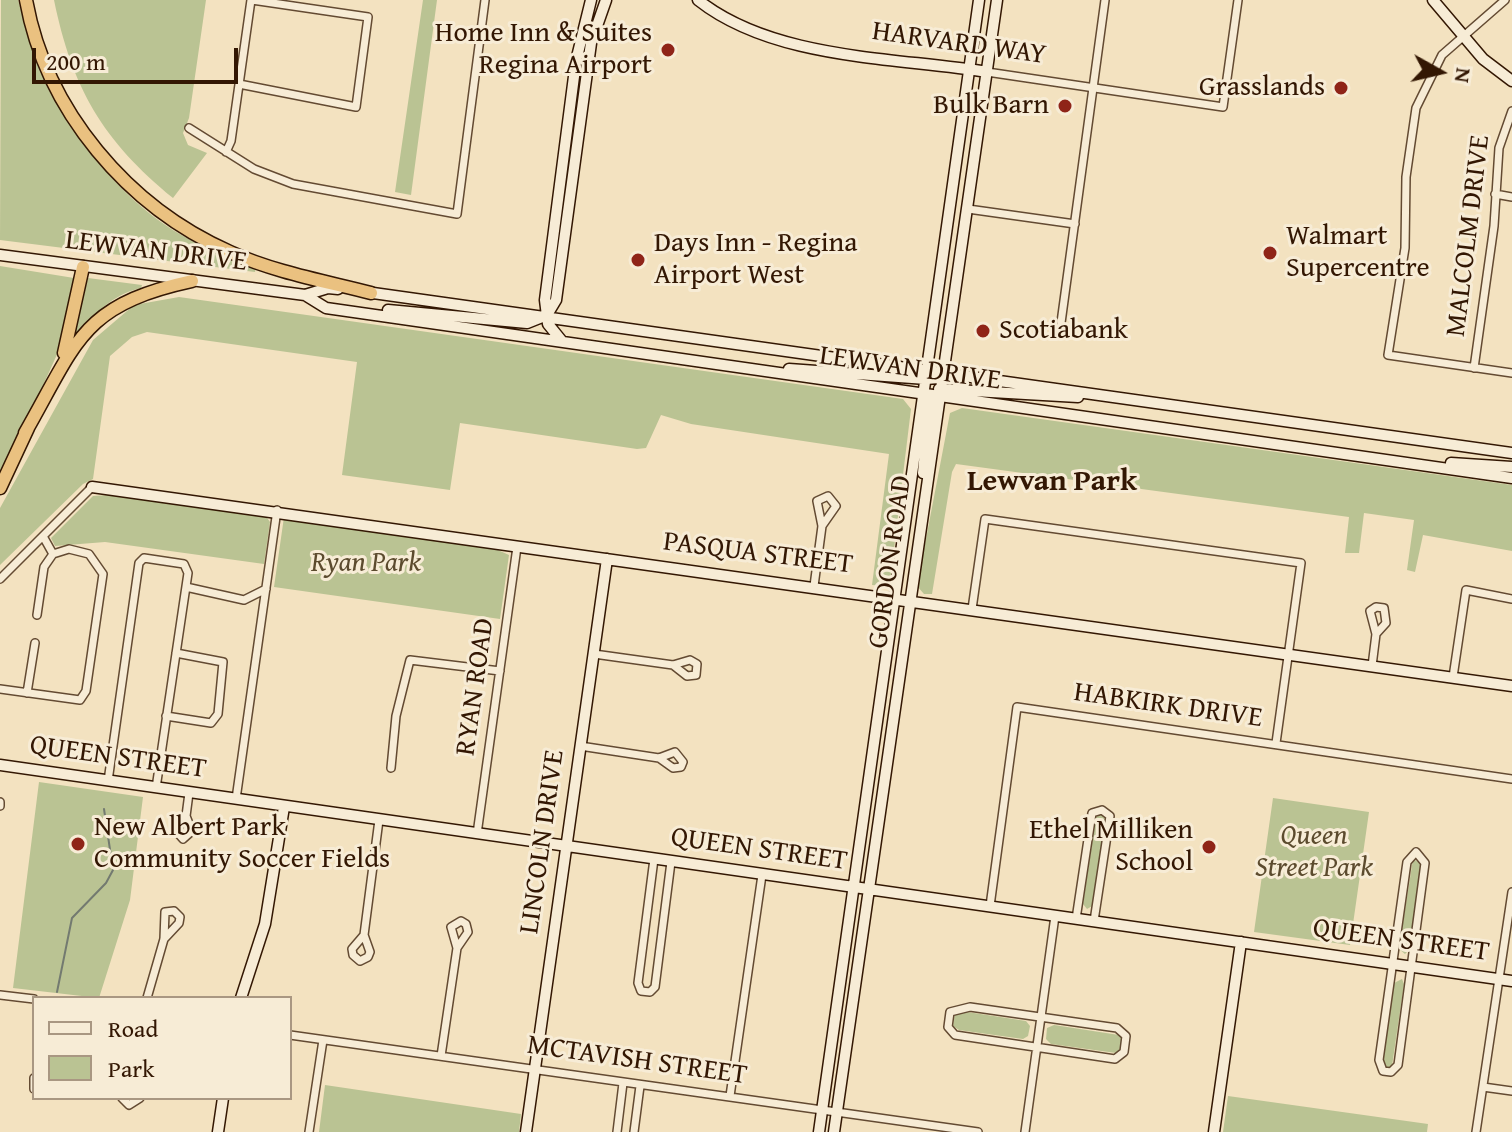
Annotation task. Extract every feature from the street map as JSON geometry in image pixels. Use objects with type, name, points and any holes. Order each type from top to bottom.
[{"type":"highway","points":[[26,0],[44,59],[67,105],[99,152],[145,200],[175,223],[232,253],[371,293]]},
{"type":"highway","points":[[0,488],[65,352],[83,267]]},
{"type":"highway","points":[[25,433],[91,324],[109,309],[141,294],[192,281]]},
{"type":"main road","points":[[562,341],[555,336],[547,315],[547,278],[581,31],[591,0]]},
{"type":"main road","points":[[326,308],[377,309],[527,323],[547,315],[556,300],[591,43],[606,0]]},
{"type":"main road","name":"HARVARD WAY","points":[[698,0],[727,22],[789,43],[987,72]]},
{"type":"main road","name":"GORDON ROAD","points":[[834,1132],[922,513],[933,394],[928,376],[979,0]]},
{"type":"main road","name":"GORDON ROAD","points":[[819,1132],[895,596],[933,394],[945,371],[997,0]]},
{"type":"main road","points":[[1433,0],[1483,59],[1512,81]]},
{"type":"main road","name":"LEWVAN DRIVE","points":[[0,255],[305,295],[328,288],[547,315],[928,376]]},
{"type":"main road","points":[[558,284],[559,307],[566,313],[629,327]]},
{"type":"main road","name":"LEWVAN DRIVE","points":[[305,295],[326,308],[1512,478]]},
{"type":"main road","points":[[684,360],[941,377],[945,371]]},
{"type":"main road","name":"LEWVAN DRIVE","points":[[945,371],[1512,453]]},
{"type":"main road","points":[[933,394],[1172,404]]},
{"type":"main road","points":[[1370,459],[1512,467]]},
{"type":"main road","name":"PASQUA STREET","points":[[92,487],[895,596],[1512,686]]},
{"type":"main road","name":"LINCOLN DRIVE","points":[[526,1132],[607,559]]},
{"type":"main road","name":"QUEEN STREET","points":[[0,765],[1506,980]]},
{"type":"main road","points":[[242,996],[265,924],[284,807]]},
{"type":"main road","points":[[1214,1132],[1241,942]]},
{"type":"main road","points":[[218,1132],[223,1100]]},
{"type":"street","points":[[226,152],[251,0],[368,17],[356,107],[239,84]]},
{"type":"street","points":[[189,128],[226,152],[293,184],[457,214],[485,0]]},
{"type":"street","points":[[1060,330],[1105,0]]},
{"type":"street","name":"HARVARD WAY","points":[[987,72],[1223,107],[1238,0]]},
{"type":"street","points":[[1508,1],[1442,55],[1416,108],[1406,177],[1405,248],[1388,355],[1512,373]]},
{"type":"street","name":"MALCOLM DRIVE","points":[[1474,368],[1499,148],[1512,111]]},
{"type":"street","points":[[1495,194],[1512,197]]},
{"type":"street","points":[[968,209],[1075,224]]},
{"type":"street","points":[[0,579],[92,487]]},
{"type":"street","points":[[236,799],[277,510]]},
{"type":"street","points":[[972,609],[985,519],[1301,563],[1276,743]]},
{"type":"street","points":[[814,586],[822,526]]},
{"type":"street","points":[[44,538],[53,554]]},
{"type":"street","name":"RYAN ROAD","points":[[477,834],[517,547]]},
{"type":"street","points":[[0,689],[80,700],[86,691],[103,574],[89,554],[69,549],[53,554],[44,567],[37,615]]},
{"type":"street","points":[[108,781],[139,563],[144,558],[184,564],[188,573],[156,788]]},
{"type":"street","points":[[186,587],[244,600],[266,589]]},
{"type":"street","points":[[1453,677],[1466,590],[1512,599]]},
{"type":"street","points":[[1372,666],[1376,634]]},
{"type":"street","points":[[27,693],[35,643]]},
{"type":"street","points":[[166,716],[211,723],[218,714],[223,662],[176,653]]},
{"type":"street","points":[[594,654],[673,665]]},
{"type":"street","points":[[391,768],[396,716],[410,660],[500,671]]},
{"type":"street","name":"HABKIRK DRIVE","points":[[990,906],[1017,707],[1512,779]]},
{"type":"street","points":[[580,746],[659,758]]},
{"type":"street","points":[[186,816],[189,793]]},
{"type":"street","points":[[1076,919],[1092,813],[1102,810],[1110,816],[1094,921]]},
{"type":"street","points":[[364,935],[379,820]]},
{"type":"street","points":[[1416,852],[1425,863],[1398,1065],[1391,1072],[1383,1071],[1379,1060],[1393,965],[1407,862],[1416,852]]},
{"type":"street","points":[[654,859],[638,983],[641,991],[650,992],[655,987],[671,862]]},
{"type":"street","points":[[730,1096],[762,875]]},
{"type":"street","points":[[1476,1132],[1506,980],[1512,892]]},
{"type":"street","points":[[1025,1132],[1055,916]]},
{"type":"street","points":[[148,996],[164,939]]},
{"type":"street","points":[[441,1056],[457,948]]},
{"type":"street","points":[[0,995],[32,999]]},
{"type":"street","points":[[958,1008],[1041,1018],[1117,1028],[1126,1036],[1124,1052],[1115,1059],[1036,1048],[967,1038],[955,1035],[948,1027],[950,1012],[958,1008]]},
{"type":"street","name":"MCTAVISH STREET","points":[[292,1035],[978,1132]]},
{"type":"street","points":[[309,1132],[323,1040]]},
{"type":"street","points":[[617,1132],[623,1083]]},
{"type":"street","points":[[634,1132],[640,1086]]},
{"type":"street","points":[[1483,1087],[1512,1091]]},
{"type":"green space","points":[[1,0],[18,0],[36,56],[52,91],[84,143],[125,191],[173,230],[206,247],[256,266],[255,272],[0,240]]},
{"type":"green space","points":[[54,0],[206,0],[189,118],[183,133],[188,145],[207,153],[173,198],[127,155],[94,111],[70,60]]},
{"type":"green space","points":[[423,0],[437,0],[411,195],[395,192]]},
{"type":"green space","points":[[0,266],[74,278],[75,285],[59,350],[0,481]]},
{"type":"green space","points":[[88,278],[142,285],[118,297],[99,312],[70,351]]},
{"type":"green space","points":[[179,297],[903,399],[911,409],[890,582],[884,586],[872,585],[889,454],[691,424],[661,415],[646,448],[637,449],[460,423],[450,490],[342,475],[357,362],[147,332],[132,337],[110,356],[93,479],[83,484],[0,565],[0,508],[93,340],[134,305]]},
{"type":"green space","points":[[962,408],[1512,485],[1512,551],[1423,535],[1415,572],[1407,570],[1414,520],[1364,513],[1359,553],[1345,553],[1349,517],[956,464],[952,472],[932,594],[924,594],[917,586],[950,413]]},
{"type":"green space","points":[[108,495],[265,515],[270,522],[264,564],[105,542],[55,546],[51,538],[93,496]]},
{"type":"green space","name":"Ryan Park","points":[[284,517],[489,546],[509,555],[500,619],[274,587]]},
{"type":"green space","points":[[39,782],[143,797],[130,900],[100,996],[13,988]]},
{"type":"green space","name":"Queen Street Park","points":[[1273,798],[1369,812],[1350,945],[1254,932]]},
{"type":"green space","points":[[1101,814],[1106,820],[1094,905],[1087,909],[1083,904],[1096,817]]},
{"type":"green space","points":[[1413,859],[1422,864],[1409,950],[1405,954],[1399,949]]},
{"type":"green space","points":[[1402,979],[1404,984],[1392,1066],[1386,1069],[1382,1065],[1394,983]]},
{"type":"green space","points":[[961,1011],[1026,1021],[1030,1026],[1028,1036],[1023,1039],[959,1030],[953,1026],[955,1014]]},
{"type":"green space","points":[[1054,1025],[1119,1035],[1123,1039],[1121,1050],[1116,1053],[1051,1044],[1046,1039],[1047,1028]]},
{"type":"green space","points":[[325,1085],[521,1114],[519,1132],[319,1132]]},
{"type":"green space","points":[[1228,1096],[1428,1124],[1427,1132],[1223,1132]]},
{"type":"waterway","points":[[57,992],[72,918],[106,883],[113,870],[104,809]]},
{"type":"place","name":"Home Inn & Suites Regina Airport","points":[[668,50]]},
{"type":"place","name":"Grasslands","points":[[1341,88]]},
{"type":"place","name":"Bulk Barn","points":[[1065,106]]},
{"type":"place","name":"Walmart Supercentre","points":[[1270,253]]},
{"type":"place","name":"Days Inn - Regina Airport West","points":[[638,260]]},
{"type":"place","name":"Scotiabank","points":[[983,331]]},
{"type":"place","name":"New Albert Park Community Soccer Fields","points":[[78,844]]},
{"type":"place","name":"Ethel Milliken School","points":[[1209,847]]},
{"type":"district","name":"Lewvan Park","points":[[1052,482]]}]
